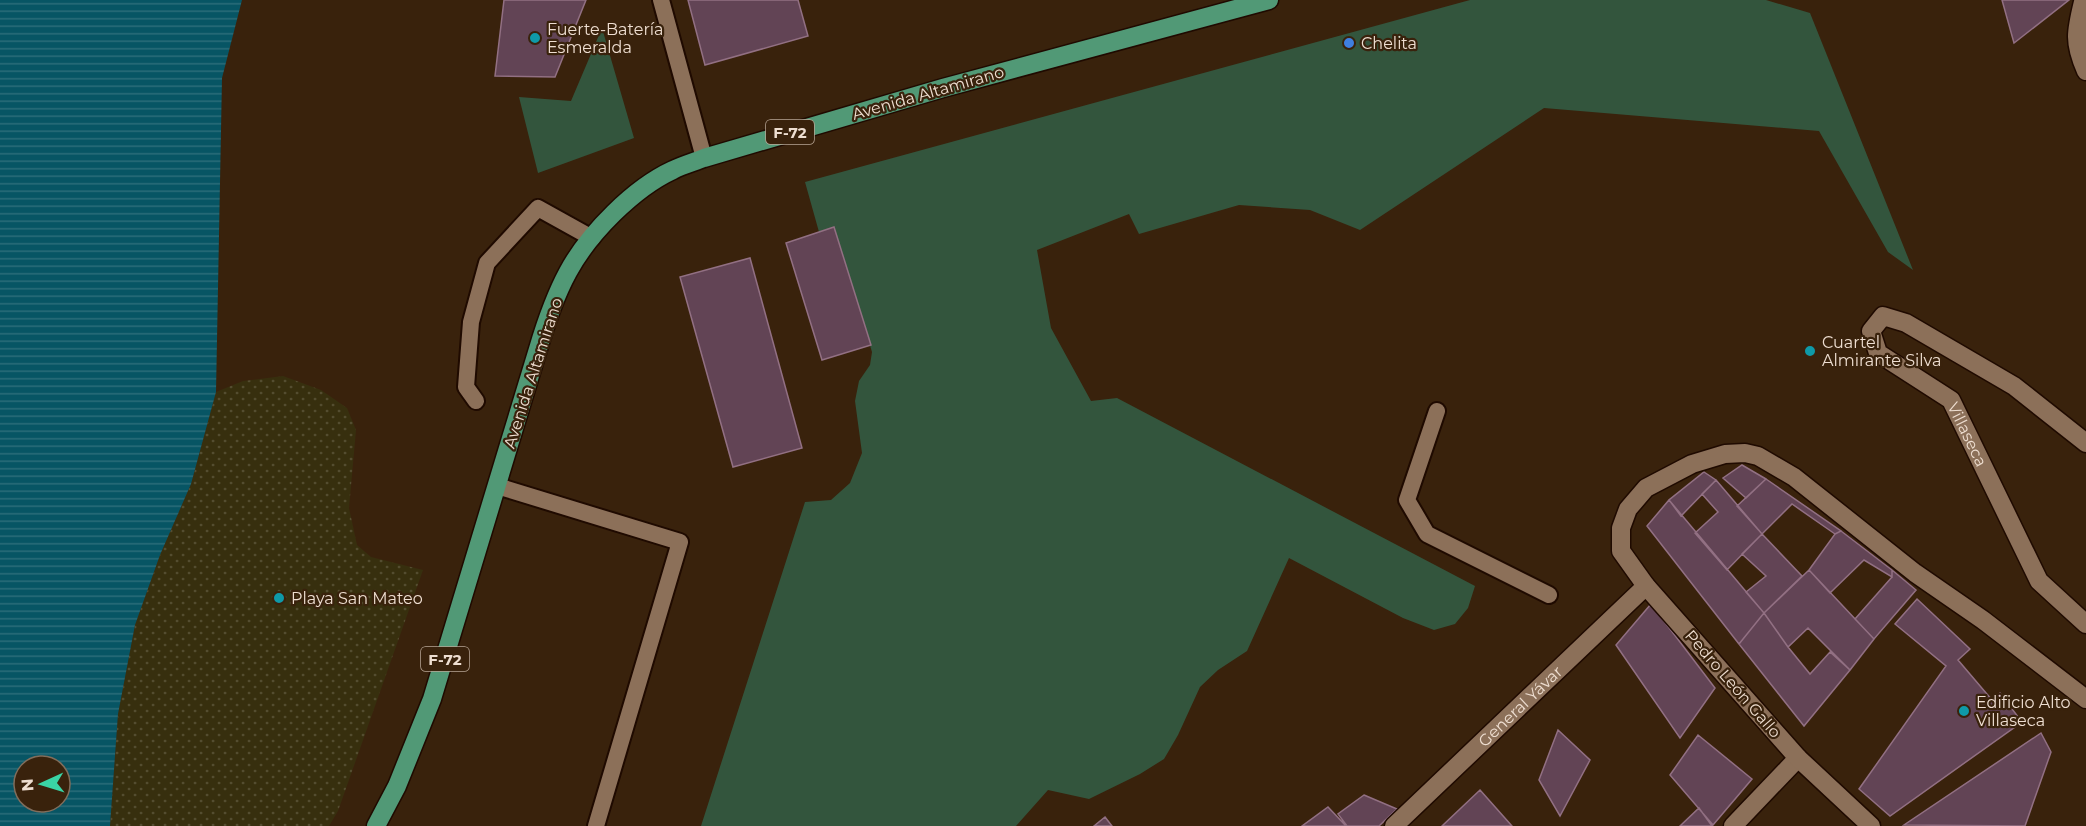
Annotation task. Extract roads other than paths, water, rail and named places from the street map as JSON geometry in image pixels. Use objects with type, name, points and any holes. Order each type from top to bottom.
[{"type":"main road","name":"Avenida Altamirano","points":[[376,826],[397,786],[432,699],[553,304],[569,270],[592,238],[616,212],[638,193],[672,171],[704,158],[955,85],[1269,0]]},
{"type":"street","points":[[2086,0],[2083,2],[2075,33],[2086,71]]},
{"type":"street","name":"Villaseca","points":[[2086,443],[2014,386],[1906,322],[1883,316],[1871,331],[1878,353],[1951,400],[2039,581],[2086,624]]},
{"type":"street","name":"Pedro León Gallo","points":[[1871,826],[1798,758],[1646,586],[1621,551],[1621,528],[1628,509],[1646,488],[1692,464],[1725,454],[1745,453],[1758,456],[1794,477],[1916,573],[1983,620],[2086,699]]},
{"type":"street","name":"General Yávar","points":[[1394,826],[1646,586]]},
{"type":"street","points":[[1733,826],[1798,758]]},
{"type":"lane","points":[[661,0],[704,158]]},
{"type":"lane","points":[[476,401],[466,387],[471,322],[487,263],[538,208],[592,238]]},
{"type":"lane","points":[[1437,411],[1407,500],[1417,517],[1428,534],[1549,595]]},
{"type":"lane","points":[[497,486],[680,542],[596,826]]},
{"type":"water","points":[[0,0],[242,0],[222,78],[216,392],[191,484],[160,555],[135,625],[118,714],[110,826],[0,826]]},
{"type":"place","name":"Fuerte-Batería Esmeralda","points":[[535,38]]},
{"type":"place","name":"Chelita","points":[[1349,43]]},
{"type":"place","name":"Cuartel Almirante Silva","points":[[1810,351]]},
{"type":"place","name":"Playa San Mateo","points":[[279,598]]},
{"type":"place","name":"Edificio Alto Villaseca","points":[[1964,711]]}]
